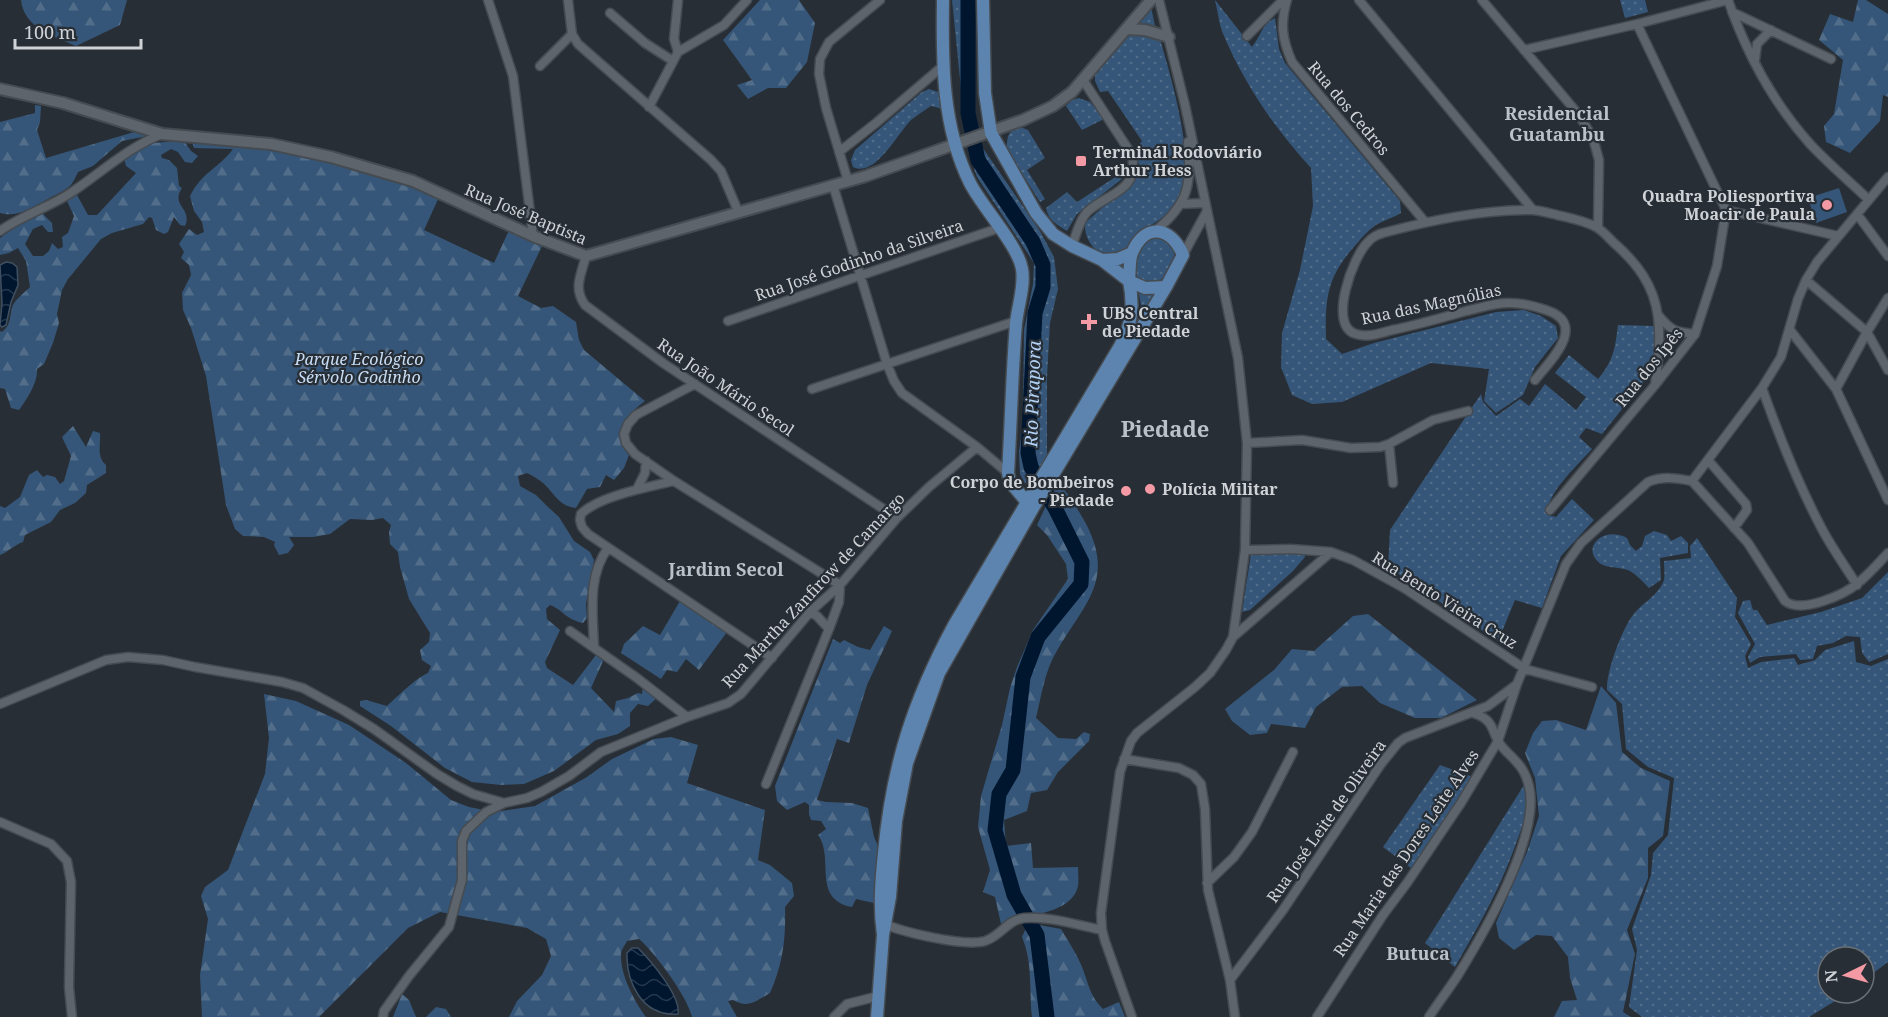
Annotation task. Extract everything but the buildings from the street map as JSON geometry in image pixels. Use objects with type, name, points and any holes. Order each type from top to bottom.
[{"type":"main road","points":[[943,0],[946,102],[958,145],[971,184],[1016,253],[1022,268],[1022,286],[1016,321],[1008,473],[1010,482],[1016,490],[1032,502]]},
{"type":"main road","points":[[983,0],[985,93],[991,133],[1036,213],[1053,234],[1102,260],[1129,281],[1145,288],[1167,287]]},
{"type":"main road","points":[[877,1017],[883,928],[890,897],[896,821],[907,763],[939,673],[1032,502],[1167,287],[1182,255],[1173,237],[1165,232],[1155,231],[1146,235],[1132,253],[1118,259],[1102,260]]},
{"type":"main road","points":[[1132,253],[1129,281],[1142,327]]},
{"type":"main road","points":[[1050,473],[1127,334],[1131,321],[1132,294]]},
{"type":"main road","points":[[1016,490],[1017,519]]},
{"type":"main road","points":[[883,928],[879,905],[886,827],[897,762],[911,718],[940,651],[1017,519],[1032,502]]},
{"type":"street","points":[[488,0],[513,76],[533,236]]},
{"type":"street","points":[[568,0],[572,34],[578,44],[711,160],[721,171],[738,212]]},
{"type":"street","points":[[676,57],[674,39],[678,0]]},
{"type":"street","points":[[649,107],[676,57],[724,26],[747,0]]},
{"type":"street","points":[[991,133],[1053,106],[1072,92],[1151,0]]},
{"type":"street","points":[[1132,1017],[1102,930],[1101,913],[1117,786],[1124,759],[1137,733],[1210,673],[1226,650],[1233,637],[1245,550],[1247,443],[1238,358],[1185,105],[1160,0]]},
{"type":"street","points":[[1247,36],[1285,0]]},
{"type":"street","name":"Rua dos Cedros","points":[[1285,0],[1282,24],[1284,43],[1292,62],[1425,222]]},
{"type":"street","points":[[1359,0],[1533,210]]},
{"type":"street","points":[[1482,0],[1579,115],[1593,138],[1599,160],[1598,228]]},
{"type":"street","points":[[1524,50],[1728,0],[1755,64],[1784,111],[1811,145],[1868,199]]},
{"type":"street","points":[[848,181],[826,108],[819,74],[820,58],[829,42],[876,1]]},
{"type":"street","points":[[1732,12],[1831,59]]},
{"type":"street","points":[[610,13],[645,43],[676,57]]},
{"type":"street","points":[[1637,24],[1726,210],[1838,236]]},
{"type":"street","points":[[1126,29],[1145,30],[1169,38]]},
{"type":"street","points":[[1755,64],[1757,44],[1770,30]]},
{"type":"street","points":[[540,66],[572,34]]},
{"type":"street","points":[[839,152],[945,65]]},
{"type":"street","points":[[1072,246],[1082,219],[1088,212],[1125,186],[1133,177],[1134,166],[1132,155],[1083,80]]},
{"type":"street","name":"Rua José Baptista","points":[[0,89],[63,103],[162,134],[271,144],[331,157],[413,181],[533,236],[586,256],[848,181],[991,133]]},
{"type":"street","points":[[1155,231],[1171,218],[1181,204],[1189,185],[1185,105]]},
{"type":"street","points":[[0,231],[69,194],[125,152],[162,134]]},
{"type":"street","points":[[1189,185],[1200,176]]},
{"type":"street","points":[[1888,177],[1838,236],[1806,280],[1781,357],[1762,387],[1692,481],[1748,543],[1785,601],[1790,605],[1810,605],[1857,585],[1888,553]]},
{"type":"street","points":[[833,185],[894,381],[902,393],[977,447],[1008,473]]},
{"type":"street","points":[[1181,204],[1206,206]]},
{"type":"street","points":[[1182,255],[1206,206]]},
{"type":"street","name":"Rua das Magnólias","points":[[1535,380],[1562,346],[1566,333],[1563,322],[1554,313],[1526,304],[1509,302],[1487,306],[1365,336],[1354,334],[1345,327],[1342,317],[1344,296],[1355,265],[1367,242],[1379,234],[1425,222],[1481,212],[1533,210],[1598,228],[1631,257],[1648,282],[1658,316],[1660,349],[1655,385]]},
{"type":"street","name":"Rua dos Ipês","points":[[1550,510],[1695,334],[1717,266],[1726,210]]},
{"type":"street","points":[[1857,214],[1888,256]]},
{"type":"street","name":"Rua José Godinho da Silveira","points":[[728,321],[999,228]]},
{"type":"street","name":"Rua João Mário Secol","points":[[586,256],[578,287],[579,296],[585,305],[695,384],[897,518]]},
{"type":"street","points":[[1806,280],[1867,332],[1888,370]]},
{"type":"street","points":[[1836,390],[1888,298]]},
{"type":"street","points":[[1658,316],[1669,328],[1679,333],[1695,334]]},
{"type":"street","points":[[812,389],[1016,321]]},
{"type":"street","points":[[1790,330],[1836,390],[1888,500]]},
{"type":"street","points":[[695,384],[636,415],[628,424],[624,434],[626,443],[635,454],[674,481],[840,585],[838,602],[829,629],[766,784]]},
{"type":"street","points":[[1762,387],[1804,494],[1823,531],[1857,585]]},
{"type":"street","points":[[1247,443],[1302,440],[1351,448],[1380,447],[1433,420],[1468,411]]},
{"type":"street","points":[[1389,444],[1393,483]]},
{"type":"street","name":"Rua Martha Zanfirow de Camargo","points":[[504,803],[528,798],[541,792],[569,776],[601,752],[728,703],[741,694],[810,612],[840,585],[897,518],[929,487],[977,447]]},
{"type":"street","points":[[1708,460],[1746,504],[1747,510],[1734,528]]},
{"type":"street","points":[[638,489],[645,473],[646,461]]},
{"type":"street","name":"Rua Maria das Dores Leite Alves","points":[[1317,1017],[1383,915],[1467,794],[1498,741],[1517,684],[1566,564],[1581,543],[1648,482],[1668,477],[1692,481]]},
{"type":"street","points":[[674,481],[638,489],[598,502],[581,514],[582,527],[608,548],[772,658]]},
{"type":"street","points":[[594,647],[595,573],[600,559],[608,548]]},
{"type":"street","name":"Rua Bento Vieira Cruz","points":[[1245,550],[1291,549],[1331,552],[1353,560],[1404,588],[1525,669],[1592,687]]},
{"type":"street","points":[[1233,637],[1331,552]]},
{"type":"street","points":[[810,612],[829,629]]},
{"type":"street","points":[[570,631],[687,717]]},
{"type":"street","points":[[0,704],[106,660],[128,657],[163,660],[282,682],[303,688],[343,710],[457,786],[473,794],[504,803]]},
{"type":"street","name":"Rua José Leite de Oliveira","points":[[1230,980],[1283,910],[1381,764],[1398,743],[1435,726],[1473,713],[1493,702],[1517,684]]},
{"type":"street","points":[[1429,1017],[1458,975],[1488,921],[1514,869],[1527,829],[1531,801],[1529,786],[1521,764],[1498,741],[1495,730],[1487,719],[1473,713]]},
{"type":"street","points":[[1208,883],[1234,857],[1252,832],[1293,752]]},
{"type":"street","points":[[1124,759],[1179,768],[1193,775],[1201,784],[1205,809],[1208,883],[1230,980],[1235,1017]]},
{"type":"street","points":[[383,1017],[384,1011],[409,976],[449,927],[462,880],[462,841],[466,831],[486,812],[504,803]]},
{"type":"street","points":[[0,822],[51,844],[67,861],[71,882],[69,987],[72,1017]]},
{"type":"street","points":[[883,928],[976,943],[997,936],[1011,922],[1023,918],[1102,930]]},
{"type":"street","points":[[834,1017],[847,1004],[879,996]]},
{"type":"green space","points":[[21,0],[127,0],[120,25],[76,46],[41,30],[28,18]]},
{"type":"green space","points":[[760,0],[799,0],[815,23],[807,62],[786,88],[768,88],[748,99],[737,85],[752,80],[723,40]]},
{"type":"green space","points":[[952,0],[972,0],[975,123],[965,128]]},
{"type":"green space","points":[[1215,0],[1252,47],[1264,27],[1275,18],[1279,49],[1285,63],[1400,201],[1401,213],[1379,223],[1370,230],[1338,269],[1327,301],[1326,339],[1342,354],[1374,343],[1496,312],[1524,310],[1541,316],[1556,326],[1558,338],[1535,367],[1523,395],[1496,413],[1484,401],[1489,369],[1431,363],[1342,402],[1312,404],[1292,395],[1281,367],[1282,333],[1300,270],[1313,206],[1311,168],[1273,122],[1241,72],[1222,32]]},
{"type":"green space","points":[[1620,0],[1645,0],[1648,12],[1625,18]]},
{"type":"green space","points":[[1858,0],[1866,0],[1888,14],[1888,97],[1883,95],[1880,121],[1850,153],[1826,142],[1824,126],[1834,114],[1843,60],[1819,40],[1830,14],[1853,22]]},
{"type":"green space","points":[[1151,7],[1155,26],[1136,24]]},
{"type":"green space","points":[[1133,31],[1159,36],[1179,113],[1186,175],[1183,190],[1176,205],[1165,216],[1138,234],[1124,253],[1112,255],[1099,252],[1094,248],[1087,237],[1085,223],[1128,189],[1137,177],[1139,164],[1134,151],[1142,141],[1108,91],[1100,92],[1095,81],[1095,71],[1125,36]]},
{"type":"green space","points":[[929,89],[938,92],[944,112],[931,106],[911,120],[877,161],[861,169],[853,167],[851,160],[855,150],[922,92]]},
{"type":"green space","points":[[1079,98],[1090,102],[1104,119],[1082,130],[1066,106],[1072,100]]},
{"type":"green space","points":[[35,105],[41,106],[37,130],[46,158],[141,130],[152,135],[122,141],[93,166],[78,172],[72,183],[62,192],[35,206],[18,213],[0,213],[0,122],[35,113]]},
{"type":"green space","points":[[1020,127],[1028,130],[1045,158],[1027,170],[1045,199],[1040,202],[1006,149],[1008,136],[1013,128]]},
{"type":"green space","points":[[184,141],[198,156],[192,163],[185,162],[178,152],[171,149],[161,155],[177,168],[179,186],[182,188],[179,199],[187,220],[185,226],[180,225],[174,217],[168,232],[164,234],[156,230],[152,218],[149,217],[143,224],[112,233],[101,239],[68,279],[62,290],[57,314],[59,323],[44,364],[37,369],[34,385],[19,410],[11,408],[5,389],[0,388],[0,331],[2,332],[10,320],[14,303],[30,287],[26,261],[18,248],[0,255],[0,238],[31,216],[42,213],[52,223],[53,232],[48,232],[42,225],[33,229],[25,244],[33,256],[43,256],[49,251],[52,243],[58,249],[63,247],[62,237],[68,233],[74,216],[67,201],[70,196],[77,195],[88,215],[97,215],[136,173],[126,166],[124,158],[153,143]]},
{"type":"green space","name":"Parque Ecológico Sérvolo Godinho","points":[[192,142],[253,146],[304,154],[412,185],[439,197],[424,230],[494,263],[510,228],[544,242],[518,296],[541,308],[553,306],[576,322],[579,340],[584,350],[645,401],[623,425],[621,439],[629,455],[624,468],[614,480],[606,475],[600,487],[587,489],[576,508],[563,503],[533,476],[527,473],[518,476],[520,486],[536,495],[559,517],[574,541],[590,552],[594,560],[586,604],[587,618],[583,623],[550,605],[546,609],[547,619],[560,630],[545,662],[547,668],[573,685],[596,655],[600,654],[604,659],[591,688],[614,712],[616,701],[638,693],[642,694],[643,686],[658,697],[648,706],[638,704],[630,713],[630,726],[618,734],[596,740],[554,771],[524,784],[501,785],[472,782],[445,768],[391,726],[360,706],[360,701],[366,700],[387,706],[428,673],[431,666],[422,660],[420,650],[429,642],[430,633],[409,599],[398,552],[390,544],[391,525],[383,518],[350,519],[330,534],[289,537],[294,545],[288,553],[279,555],[274,545],[275,542],[264,537],[243,536],[235,529],[226,505],[206,376],[183,310],[182,293],[191,275],[189,265],[181,258],[184,252],[179,244],[189,229],[197,235],[204,232],[190,196],[200,181],[233,149],[194,148]]},
{"type":"green space","points":[[980,144],[1040,231],[1054,257],[1058,289],[1050,323],[1047,457],[1029,486],[1020,474],[1019,452],[1023,425],[1024,330],[1033,284],[1034,263],[977,177],[974,169]]},
{"type":"green space","points":[[1117,176],[1122,179],[1077,214],[1067,231],[1049,216],[1046,208],[1067,192],[1077,202]]},
{"type":"green space","name":"Quadra Poliesportiva Moacir de Paula","points":[[1839,188],[1847,212],[1816,223],[1808,198]]},
{"type":"green space","points":[[1166,237],[1175,249],[1168,271],[1159,282],[1141,279],[1134,272],[1133,267],[1136,253],[1149,238]]},
{"type":"green space","points":[[1138,289],[1159,291],[1143,316]]},
{"type":"green space","points":[[1618,325],[1655,326],[1654,352],[1643,383],[1602,434],[1586,428],[1579,437],[1592,449],[1557,489],[1548,507],[1548,515],[1556,517],[1572,499],[1594,520],[1561,556],[1542,608],[1515,600],[1498,641],[1388,567],[1390,530],[1481,394],[1483,402],[1496,416],[1520,399],[1529,406],[1545,384],[1576,410],[1586,397],[1555,373],[1569,355],[1598,379],[1613,354]]},
{"type":"green space","points":[[73,426],[86,447],[93,431],[100,433],[100,454],[106,465],[106,473],[87,485],[86,493],[75,503],[60,510],[51,522],[25,535],[23,542],[0,555],[0,506],[5,508],[20,497],[29,475],[37,470],[43,477],[47,475],[55,477],[60,484],[64,481],[71,456],[62,437]]},
{"type":"green space","points":[[1056,484],[1070,498],[1092,538],[1097,557],[1097,574],[1086,605],[1051,663],[1036,718],[1058,738],[1076,739],[1084,732],[1090,734],[1089,741],[1058,772],[1047,790],[1031,793],[1027,811],[1004,820],[1006,846],[1031,843],[1033,868],[1078,867],[1078,886],[1074,896],[1057,908],[1001,924],[995,897],[983,892],[990,870],[978,827],[981,796],[1017,667],[1033,630],[1068,579],[1066,564],[1047,535],[1037,525]]},
{"type":"green space","points":[[1654,531],[1667,535],[1671,541],[1681,536],[1688,543],[1688,553],[1660,558],[1661,580],[1649,588],[1631,572],[1601,564],[1595,558],[1593,545],[1603,536],[1610,534],[1627,538],[1636,551],[1642,546],[1645,536]]},
{"type":"green space","points":[[1697,538],[1737,598],[1735,617],[1751,644],[1745,656],[1748,668],[1761,662],[1794,658],[1798,665],[1815,660],[1825,650],[1854,641],[1856,662],[1871,666],[1888,659],[1888,962],[1876,971],[1876,945],[1816,945],[1816,1005],[1828,1005],[1809,1017],[1642,1017],[1629,1007],[1637,950],[1632,929],[1651,875],[1653,853],[1668,835],[1674,778],[1648,767],[1626,749],[1622,704],[1607,690],[1607,682],[1624,630],[1637,611],[1662,585],[1664,561],[1691,558],[1690,546]]},
{"type":"green space","points":[[1304,552],[1305,557],[1293,571],[1250,610],[1242,612],[1251,554]]},
{"type":"green space","points":[[1888,572],[1888,654],[1869,662],[1862,653],[1860,637],[1846,636],[1833,643],[1817,646],[1813,659],[1800,660],[1796,654],[1760,657],[1750,663],[1748,657],[1755,644],[1738,613],[1743,601],[1750,600],[1753,610],[1757,610],[1767,625],[1821,612],[1862,598]]},
{"type":"green space","points":[[680,601],[727,632],[699,670],[686,659],[677,672],[667,670],[661,679],[621,653],[624,644],[643,626],[660,635]]},
{"type":"green space","points":[[1368,614],[1477,700],[1441,718],[1415,718],[1380,703],[1362,686],[1342,687],[1316,707],[1305,728],[1271,724],[1267,733],[1250,735],[1232,721],[1225,709],[1274,670],[1292,649],[1314,651],[1353,616]]},
{"type":"green space","points":[[884,626],[892,631],[867,685],[849,743],[837,739],[817,800],[852,803],[868,808],[878,846],[874,903],[856,899],[852,907],[839,903],[832,896],[828,887],[823,844],[818,835],[826,829],[821,821],[811,820],[809,805],[805,802],[787,810],[777,801],[775,786],[833,639],[840,643],[844,640],[870,650]]},
{"type":"green space","points":[[1601,686],[1616,703],[1622,752],[1641,768],[1670,781],[1663,836],[1648,848],[1648,878],[1627,930],[1635,954],[1623,1012],[1631,1017],[1554,1017],[1562,1001],[1577,1000],[1570,978],[1568,957],[1552,936],[1536,935],[1514,950],[1499,938],[1496,923],[1527,852],[1539,816],[1535,778],[1525,753],[1533,733],[1542,721],[1556,720],[1586,730]]},
{"type":"green space","points":[[264,694],[296,701],[349,725],[406,763],[451,800],[469,807],[494,812],[535,806],[587,777],[612,759],[654,739],[671,737],[698,745],[687,783],[765,810],[758,860],[770,865],[792,883],[794,896],[785,907],[783,951],[770,993],[748,1004],[728,1001],[737,1017],[692,1017],[684,998],[670,976],[639,939],[627,941],[621,952],[621,962],[629,987],[646,1017],[509,1017],[517,1001],[542,975],[551,956],[546,939],[527,928],[440,912],[408,928],[319,1017],[202,1017],[200,975],[208,919],[201,896],[205,887],[228,870],[265,774],[269,738]]},
{"type":"green space","points":[[1440,765],[1473,777],[1411,868],[1383,847]]},
{"type":"green space","points":[[1524,785],[1528,805],[1523,825],[1490,904],[1455,967],[1425,943]]},
{"type":"green space","points":[[1034,924],[1061,929],[1078,957],[1092,994],[1099,1004],[1103,1009],[1119,1002],[1125,1017],[1032,1017],[1029,967],[1022,937],[1026,928]]},
{"type":"green space","points":[[402,994],[409,1000],[416,1017],[393,1017]]},
{"type":"green space","points":[[436,1007],[446,1009],[451,1017],[426,1017]]},
{"type":"water","points":[[6,262],[17,267],[18,285],[11,302],[6,325],[2,327],[0,325],[2,303],[0,265]]},
{"type":"water","points":[[632,948],[638,948],[664,979],[675,998],[678,1014],[655,1010],[639,996],[633,986],[627,964],[627,953]]},
{"type":"waterway","name":"Rio Pirapora","points":[[968,0],[968,113],[978,160],[1033,242],[1043,265],[1043,287],[1035,313],[1028,453],[1031,467],[1082,562],[1081,584],[1038,637],[1023,677],[1013,770],[999,794],[995,830],[1014,895],[1037,935],[1047,1017]]},
{"type":"place","name":"Terminál Rodoviário Arthur Hess","points":[[1081,161]]},
{"type":"place","name":"Quadra Poliesportiva Moacir de Paula","points":[[1827,205]]},
{"type":"place","name":"UBS Central de Piedade","points":[[1089,322]]},
{"type":"place","name":"Polícia Militar","points":[[1150,489]]},
{"type":"place","name":"Corpo de Bombeiros - Piedade","points":[[1126,491]]},
{"type":"district","name":"Residencial Guatambu","points":[[1557,123]]},
{"type":"district","name":"Piedade","points":[[1165,428]]},
{"type":"district","name":"Jardim Secol","points":[[726,569]]},
{"type":"district","name":"Butuca","points":[[1418,953]]}]
